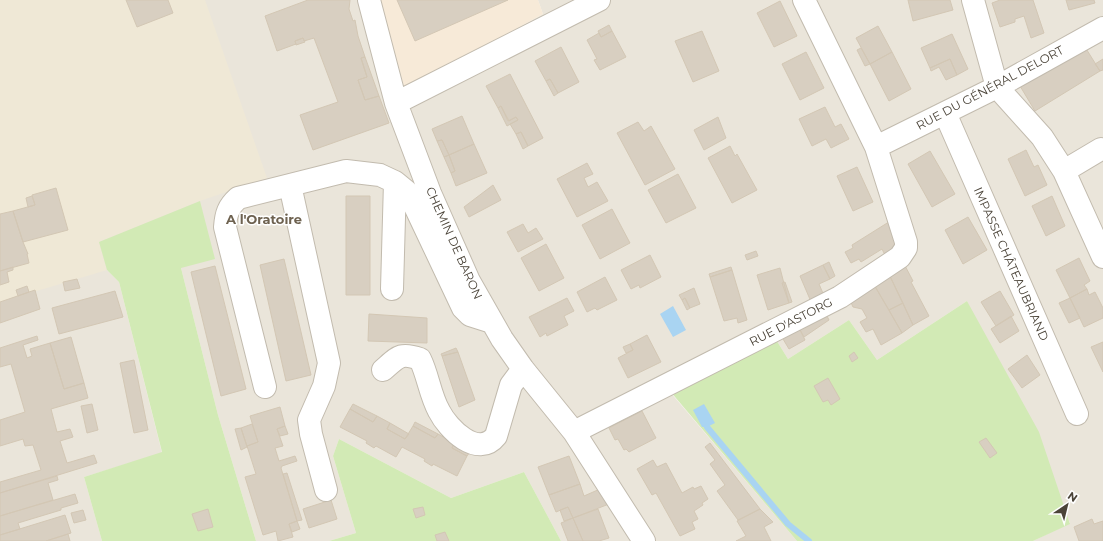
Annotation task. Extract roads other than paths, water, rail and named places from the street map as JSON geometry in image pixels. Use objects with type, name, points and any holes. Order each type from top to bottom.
[{"type":"street","name":"CHEMIN DE BARON","points":[[369,0],[396,104],[430,193],[463,268],[492,322],[523,369],[574,432],[644,541]]},
{"type":"street","points":[[396,104],[599,0]]},
{"type":"street","name":"RUE D'ASTORG","points":[[574,432],[840,297],[900,257],[906,248],[906,242],[876,147],[804,0]]},
{"type":"street","points":[[973,0],[997,87],[1042,137],[1064,171],[1103,257]]},
{"type":"street","name":"RUE DU GÉNÉRAL DELORT","points":[[876,147],[997,87],[1103,28]]},
{"type":"street","name":"IMPASSE CHÂTEAUBRIAND","points":[[945,113],[1077,414]]},
{"type":"street","points":[[1064,171],[1101,150]]},
{"type":"street","points":[[265,387],[225,227],[226,215],[229,207],[238,198],[346,171],[380,175],[395,182],[406,190],[411,198],[463,308],[470,315],[492,322]]},
{"type":"street","points":[[392,289],[395,182]]},
{"type":"street","points":[[290,185],[329,363],[324,386],[309,420],[310,434],[326,490]]},
{"type":"street","points":[[383,370],[399,356],[407,354],[420,359],[426,370],[439,411],[457,434],[472,443],[484,445],[492,442],[496,436],[511,385],[523,369]]},
{"type":"water","points":[[673,306],[686,330],[673,337],[660,314]]},
{"type":"water","points":[[704,404],[715,423],[707,427],[702,427],[693,410]]},
{"type":"waterway","points":[[707,427],[788,524],[809,541]]},
{"type":"district","name":"A l'Oratoire","points":[[264,219]]}]
